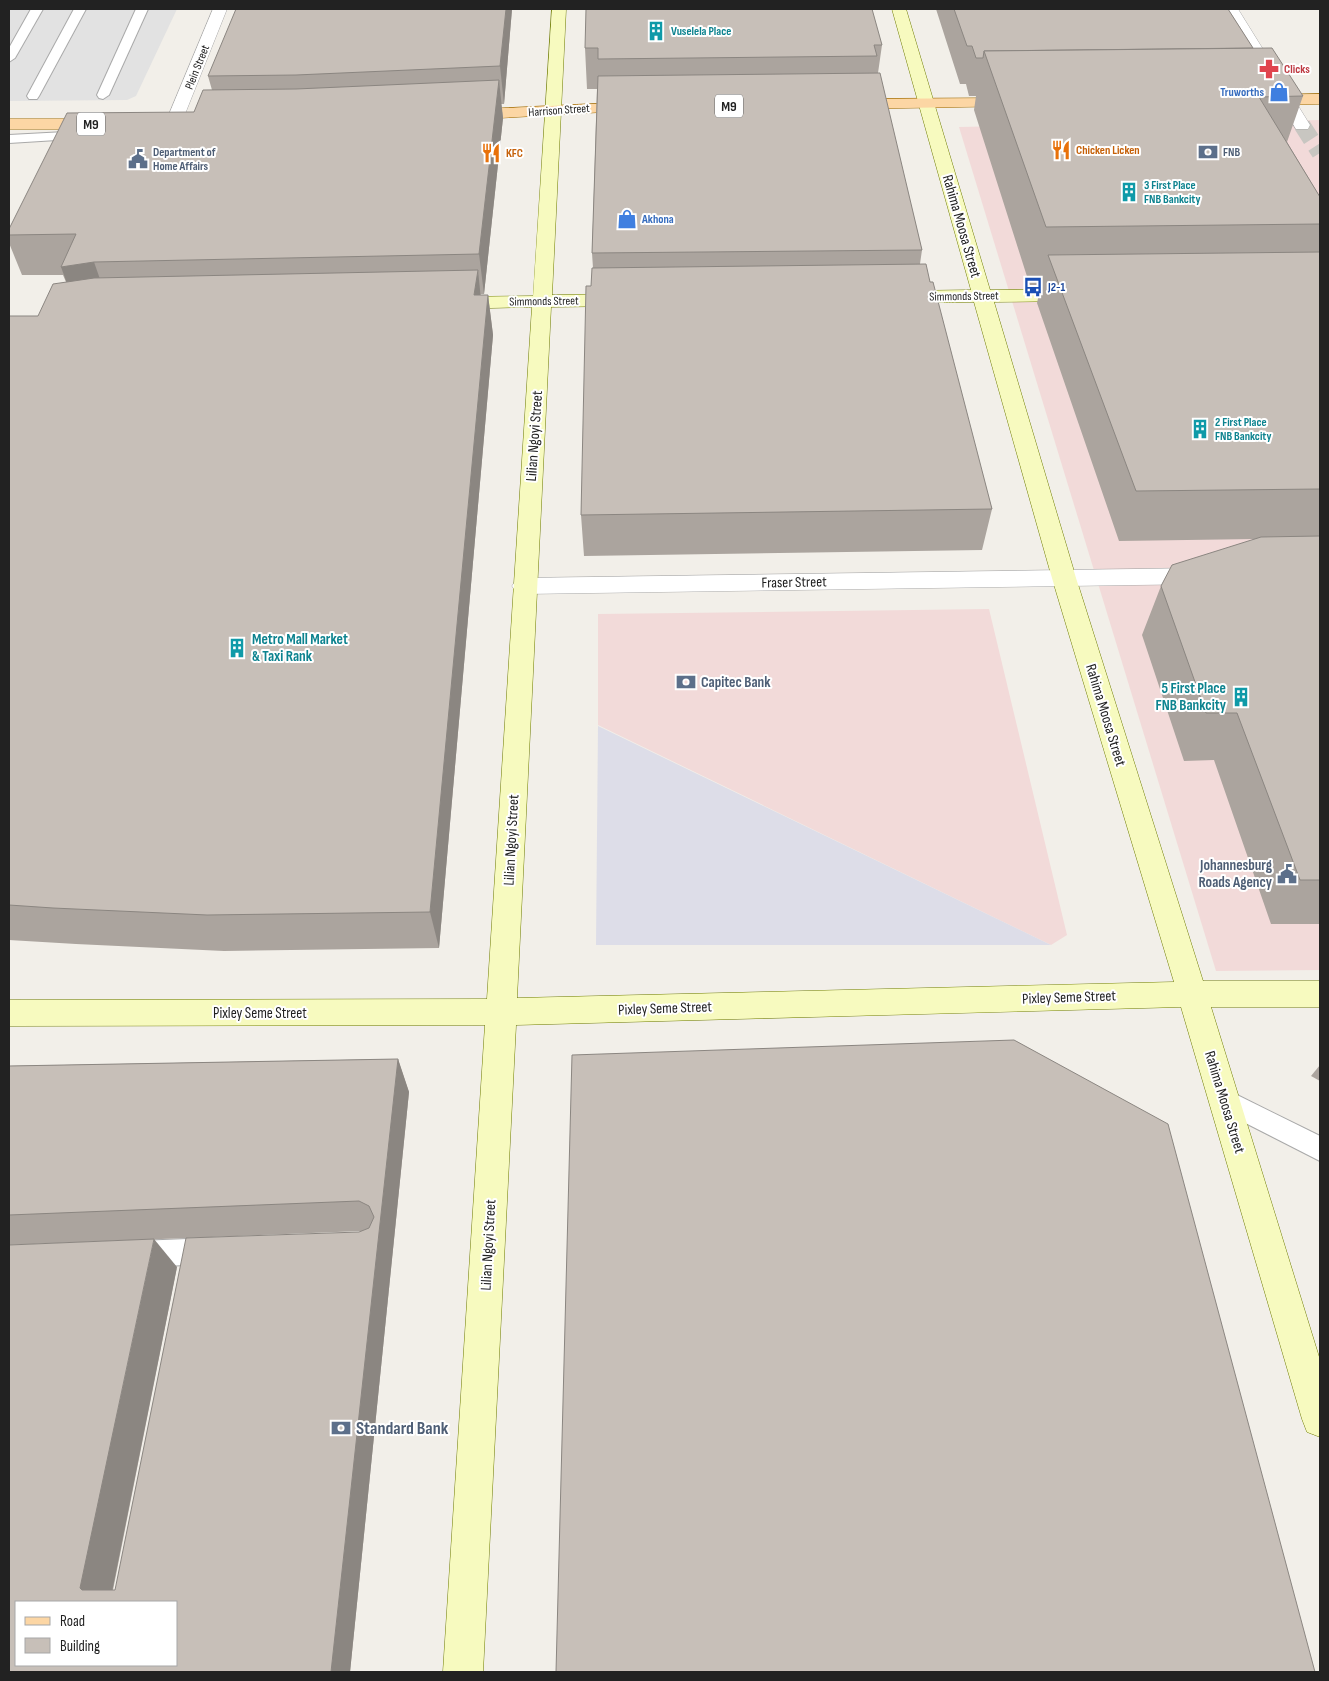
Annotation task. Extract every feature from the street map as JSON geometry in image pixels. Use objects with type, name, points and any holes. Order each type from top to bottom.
[{"type":"main road","points":[[1246,100],[1320,99]]},
{"type":"main road","points":[[836,104],[1026,102]]},
{"type":"main road","name":"Harrison Street","points":[[451,116],[648,107]]},
{"type":"main road","name":"M9","points":[[9,124],[111,129]]},
{"type":"main road","points":[[164,125],[193,124]]},
{"type":"street","name":"Plein Street","points":[[164,125],[220,9]]},
{"type":"street","name":"Lilian Ngoyi Street","points":[[463,1672],[524,586],[559,9]]},
{"type":"street","name":"Rahima Moosa Street","points":[[899,9],[1064,578],[1225,1100],[1320,1419]]},
{"type":"street","points":[[1230,9],[1302,125]]},
{"type":"street","name":"Simmonds Street","points":[[882,297],[1092,295]]},
{"type":"street","name":"Simmonds Street","points":[[434,303],[642,300]]},
{"type":"street","name":"Fraser Street","points":[[524,586],[1222,576]]},
{"type":"street","name":"Pixley Seme Street","points":[[9,1013],[501,1012],[1192,994],[1320,994]]},
{"type":"lane","points":[[9,58],[37,9]]},
{"type":"lane","points":[[33,96],[80,9]]},
{"type":"lane","points":[[102,95],[142,9]]},
{"type":"lane","points":[[9,139],[111,129]]},
{"type":"lane","points":[[1225,1100],[1320,1149]]},
{"type":"lane","points":[[117,1255],[235,1251]]},
{"type":"lane","points":[[190,1281],[195,1252]]},
{"type":"shaded area","points":[[9,9],[177,9],[136,96],[127,100],[9,101]]},
{"type":"shaded area","points":[[1320,120],[1320,970],[1216,971],[959,127]]},
{"type":"shaded area","points":[[989,609],[1067,935],[1051,945],[598,725],[598,614]]},
{"type":"shaded area","points":[[598,726],[1051,945],[596,945]]},
{"type":"building","points":[[236,9],[506,9],[500,66],[296,75],[208,76]]},
{"type":"building","points":[[586,9],[872,9],[882,45],[874,45],[877,56],[598,59],[598,48],[585,48]]},
{"type":"building","points":[[954,9],[1228,9],[1253,48],[984,51],[983,58],[976,58],[972,46],[967,46]]},
{"type":"building","points":[[1272,48],[1303,96],[1259,97],[1320,197],[1320,224],[1046,227],[984,51]]},
{"type":"building","points":[[880,73],[922,250],[592,253],[598,76]]},
{"type":"building","points":[[499,80],[479,254],[94,262],[61,267],[76,234],[9,235],[9,229],[67,113],[194,112],[203,90],[296,89]]},
{"type":"building","name":"2 First Place FNB Bankcity","points":[[1320,252],[1320,489],[1136,491],[1048,255]]},
{"type":"building","points":[[926,264],[930,282],[933,282],[992,509],[581,515],[586,286],[591,286],[592,268]]},
{"type":"building","name":"Metro Mall Market & Taxi Rank","points":[[478,270],[474,295],[488,295],[430,912],[207,915],[9,905],[9,316],[38,316],[53,284],[94,278]]},
{"type":"building","points":[[1320,536],[1320,880],[1300,880],[1237,713],[1206,713],[1161,586],[1172,565],[1261,537]]},
{"type":"building","points":[[1014,1040],[1168,1124],[1315,1672],[556,1672],[572,1055]]},
{"type":"building","points":[[398,1059],[331,1672],[9,1672],[9,1245],[154,1239],[80,1588],[82,1590],[115,1590],[186,1238],[359,1232],[369,1228],[374,1217],[369,1206],[359,1201],[9,1215],[9,1066]]},
{"type":"tunnel","points":[[1302,125],[1320,153]]},
{"type":"place","name":"Vuselela Place","points":[[656,31]]},
{"type":"place","name":"Clicks","points":[[1269,69]]},
{"type":"place","name":"Truworths","points":[[1279,92]]},
{"type":"place","name":"Chicken Licken","points":[[1061,150]]},
{"type":"place","name":"FNB","points":[[1208,152]]},
{"type":"place","name":"KFC","points":[[491,153]]},
{"type":"place","name":"Department of Home Affairs","points":[[138,159]]},
{"type":"place","name":"3 First Place FNB Bankcity","points":[[1129,192]]},
{"type":"place","name":"Akhona","points":[[627,219]]},
{"type":"place","name":"J2-1","points":[[1033,287]]},
{"type":"place","name":"2 First Place FNB Bankcity","points":[[1200,429]]},
{"type":"place","name":"Metro Mall Market & Taxi Rank","points":[[237,648]]},
{"type":"place","name":"Capitec Bank","points":[[686,682]]},
{"type":"place","name":"5 First Place FNB Bankcity","points":[[1241,697]]},
{"type":"place","name":"Johannesburg Roads Agency","points":[[1287,874]]},
{"type":"place","name":"Standard Bank","points":[[341,1428]]}]
